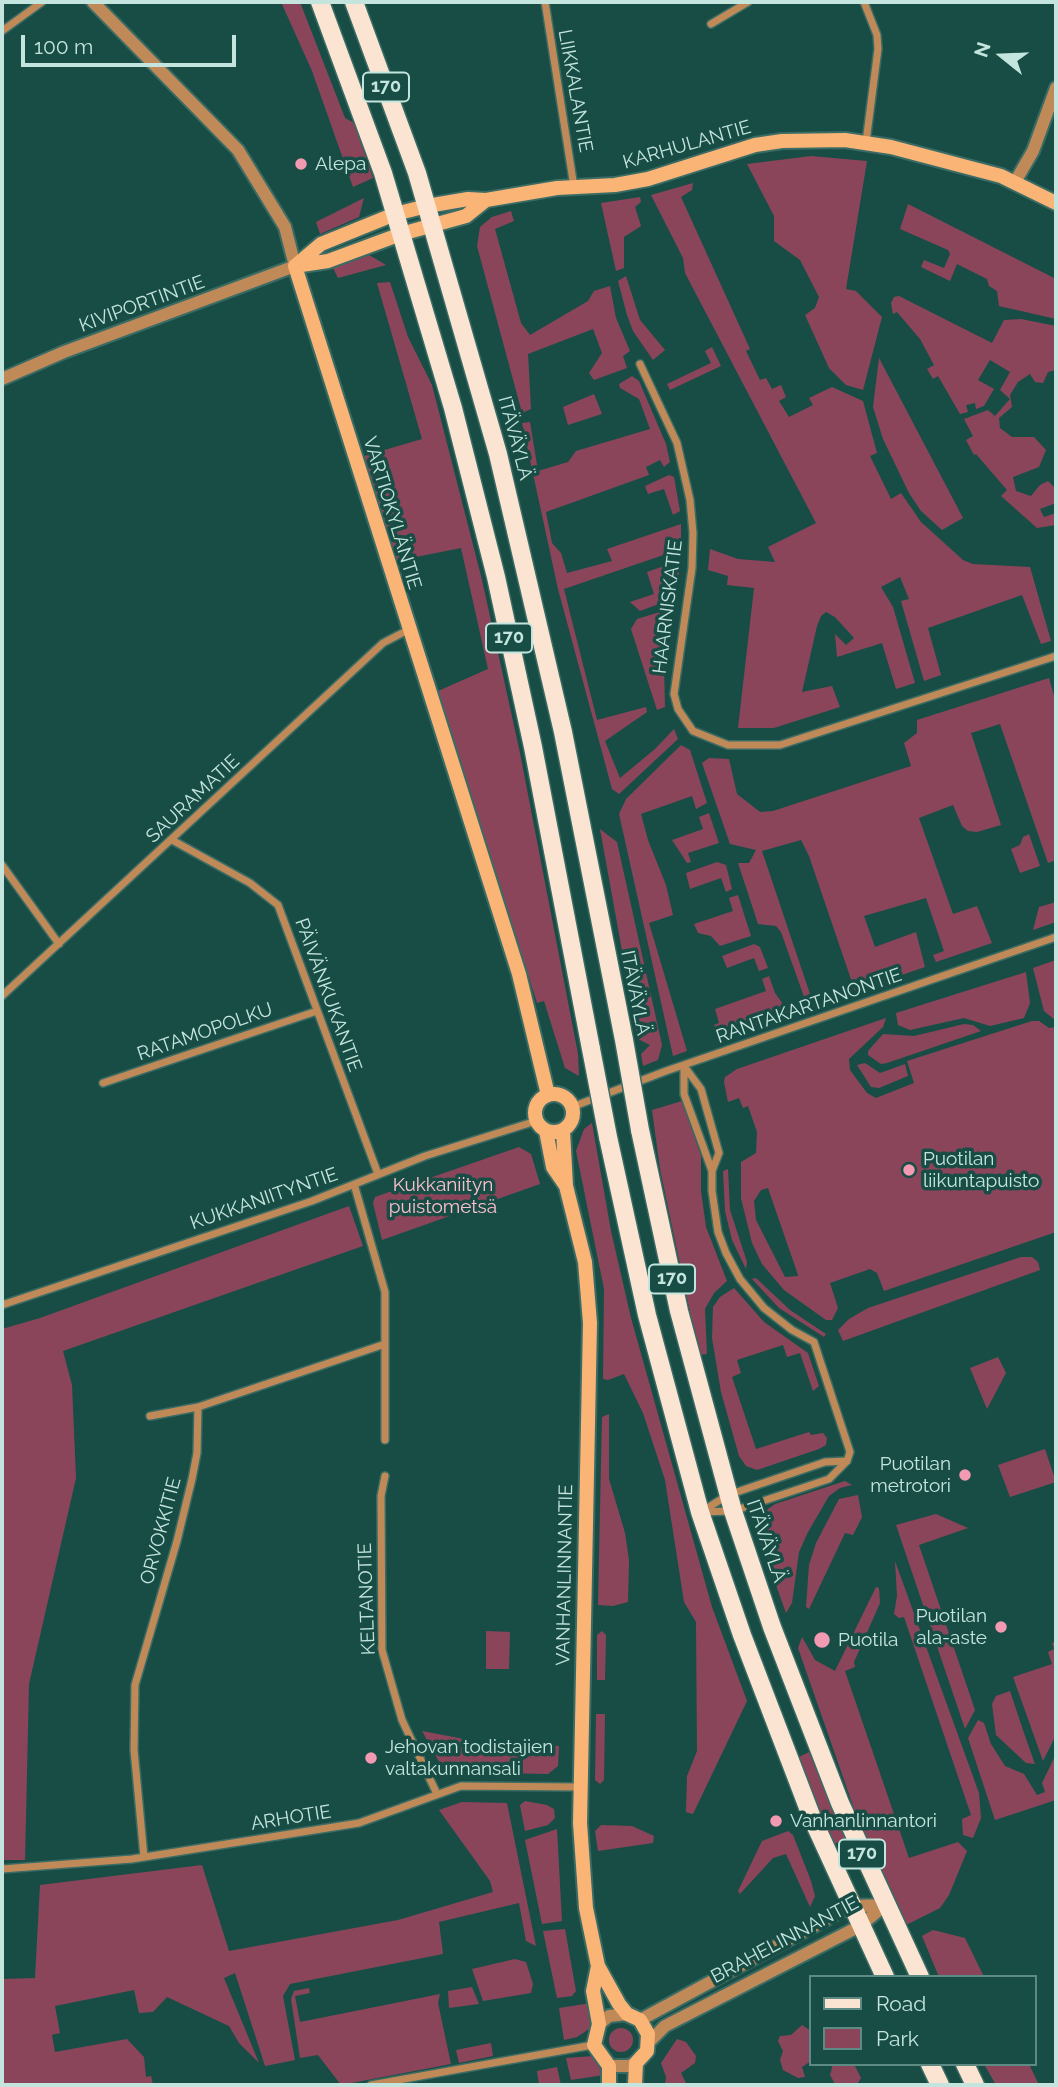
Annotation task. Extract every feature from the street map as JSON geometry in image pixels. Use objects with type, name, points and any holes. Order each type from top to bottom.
[{"type":"main road","name":"170","points":[[320,2],[395,214],[453,408],[496,577],[533,747],[608,1137],[647,1315],[700,1512],[742,1636],[812,1818],[884,1975]]},
{"type":"main road","name":"ITÄVÄYLÄ","points":[[354,2],[427,206],[498,454],[531,587],[679,1311],[731,1503],[802,1707],[885,1905],[919,1975]]},
{"type":"main road","name":"KARHULANTIE","points":[[395,214],[468,199],[485,201],[574,187],[615,185],[648,178],[755,145],[808,139],[866,142],[979,170],[1015,182],[1056,203]]},
{"type":"main road","name":"KARHULANTIE","points":[[401,234],[466,216],[485,201]]},
{"type":"main road","name":"KIVIPORTINTIE","points":[[295,267],[321,244],[395,214]]},
{"type":"main road","name":"KIVIPORTINTIE","points":[[295,267],[328,261],[401,234]]},
{"type":"main road","name":"VARTIOKYLÄNTIE","points":[[295,267],[519,974],[548,1094]]},
{"type":"main road","points":[[548,1094],[565,1097],[572,1107],[572,1120],[563,1130],[541,1126],[535,1108],[548,1094]]},
{"type":"main road","name":"VANHANLINNANTIE","points":[[541,1126],[553,1167],[566,1186]]},
{"type":"main road","name":"VANHANLINNANTIE","points":[[563,1130],[566,1186],[584,1262],[590,1323],[580,1787],[582,1878],[598,1966],[593,1991],[599,2024],[594,2045]]},
{"type":"main road","name":"VANHANLINNANTIE","points":[[598,1966],[633,2017],[645,2026],[649,2042]]},
{"type":"main road","points":[[635,2085],[636,2063],[647,2051],[649,2042]]},
{"type":"main road","points":[[594,2045],[609,2066],[609,2085]]},
{"type":"main road","points":[[931,2066],[940,2085]]},
{"type":"main road","points":[[966,2066],[975,2085]]},
{"type":"street","points":[[2,31],[42,2]]},
{"type":"street","name":"VARTIOKYLÄNTIE","points":[[93,2],[238,150],[285,227],[295,267]]},
{"type":"street","name":"LIIKKALANTIE","points":[[545,2],[574,187]]},
{"type":"street","points":[[711,24],[748,2]]},
{"type":"street","points":[[864,2],[874,26],[878,49],[866,142]]},
{"type":"street","points":[[1015,182],[1034,151],[1056,88]]},
{"type":"street","name":"KIVIPORTINTIE","points":[[2,379],[54,355],[295,267]]},
{"type":"street","name":"HAARNISKATIE","points":[[640,364],[677,443],[690,500],[693,533],[691,568],[674,694],[678,709],[694,731],[728,744],[780,745],[1056,656]]},
{"type":"street","name":"SAURAMATIE","points":[[2,996],[383,643],[408,630]]},
{"type":"street","name":"PÄIVÄNKUKANTIE","points":[[172,840],[250,883],[278,905],[378,1174]]},
{"type":"street","points":[[2,865],[59,944]]},
{"type":"street","name":"RANTAKARTANONTIE","points":[[572,1107],[1056,937]]},
{"type":"street","name":"RATAMOPOLKU","points":[[103,1083],[317,1011]]},
{"type":"street","points":[[684,1066],[684,1094],[712,1171],[714,1211],[726,1253],[750,1294],[764,1308],[814,1342],[850,1452],[847,1461],[829,1479],[700,1512]]},
{"type":"street","points":[[684,1066],[701,1089],[719,1153],[712,1171]]},
{"type":"street","name":"KUKKANIITYNTIE","points":[[2,1305],[312,1201],[378,1174],[541,1126]]},
{"type":"street","points":[[354,1184],[384,1289],[385,1440]]},
{"type":"street","points":[[150,1416],[198,1408],[385,1344]]},
{"type":"street","name":"ORVOKKITIE","points":[[144,1857],[134,1750],[135,1685],[192,1479],[197,1453],[198,1408]]},
{"type":"street","points":[[700,1512],[731,1503],[825,1462],[847,1461]]},
{"type":"street","name":"KELTANOTIE","points":[[385,1476],[381,1496],[382,1650],[402,1720],[437,1794]]},
{"type":"street","name":"ARHOTIE","points":[[2,1869],[144,1857],[359,1823],[461,1786],[580,1787]]},
{"type":"street","name":"BRAHELINNANTIE","points":[[633,2017],[851,1906],[885,1905]]},
{"type":"street","name":"BRAHELINNANTIE","points":[[649,2042],[665,2026],[860,1926],[885,1905]]},
{"type":"street","points":[[599,2024],[609,2016],[633,2017]]},
{"type":"street","points":[[371,2085],[594,2045]]},
{"type":"street","points":[[609,2066],[623,2067],[636,2063]]},
{"type":"green space","points":[[281,2],[300,2],[345,118],[354,123],[373,178],[353,187],[312,71]]},
{"type":"green space","points":[[811,156],[867,161],[846,289],[856,291],[882,317],[863,390],[846,385],[829,368],[805,315],[815,308],[819,297],[800,260],[774,241],[774,216],[747,164]]},
{"type":"green space","points":[[693,183],[692,190],[681,197],[750,349],[746,351],[760,380],[766,378],[772,389],[781,385],[786,397],[779,401],[789,417],[813,405],[809,398],[832,387],[863,401],[877,453],[870,456],[891,499],[901,493],[921,522],[963,560],[973,564],[1030,567],[1051,641],[1041,644],[1022,595],[928,628],[941,675],[924,681],[901,601],[909,599],[900,577],[881,587],[893,607],[915,683],[896,689],[882,643],[837,657],[835,634],[846,645],[854,638],[835,617],[826,612],[817,626],[802,692],[832,686],[840,707],[774,728],[738,728],[754,588],[727,585],[728,576],[708,570],[710,549],[738,559],[775,562],[768,547],[816,523],[685,273],[683,258],[651,195]]},
{"type":"green space","points":[[640,197],[641,202],[635,207],[641,226],[624,237],[624,268],[616,271],[601,203]]},
{"type":"green space","points":[[364,198],[359,217],[320,234],[316,222]]},
{"type":"green space","points":[[908,204],[1056,279],[1056,319],[999,306],[997,291],[989,286],[987,279],[957,264],[950,281],[921,267],[924,260],[944,268],[950,254],[948,250],[900,229]]},
{"type":"green space","points":[[511,211],[514,221],[495,229],[521,323],[530,335],[588,301],[594,291],[610,286],[616,318],[630,351],[623,356],[627,368],[594,380],[589,373],[602,353],[593,329],[528,354],[531,409],[522,413],[477,246],[480,227],[492,217]]},
{"type":"green space","points":[[369,255],[386,265],[338,278],[333,268]]},
{"type":"green space","points":[[626,276],[640,320],[665,350],[653,360],[633,331],[627,315],[618,281]]},
{"type":"green space","points":[[390,282],[408,337],[432,385],[482,580],[520,753],[578,1054],[579,1076],[565,1068],[544,1001],[537,1003],[438,691],[488,669],[461,548],[396,561],[364,456],[422,439],[377,283]]},
{"type":"green space","points":[[899,296],[992,343],[1004,320],[1021,319],[1056,326],[1056,370],[1048,372],[1043,383],[1035,382],[1030,374],[1018,382],[1010,395],[1012,407],[999,418],[1000,428],[1012,437],[1034,437],[1046,450],[1039,467],[1013,477],[1016,491],[1031,496],[1040,485],[1048,481],[1056,489],[1056,503],[1040,509],[1044,517],[1056,513],[1056,525],[1037,528],[1001,496],[1007,490],[976,454],[974,455],[966,440],[973,436],[964,419],[988,410],[995,416],[1010,399],[1000,390],[1010,372],[990,360],[978,380],[994,389],[984,406],[976,409],[975,403],[966,405],[968,412],[960,414],[938,376],[933,379],[927,369],[934,365],[920,339],[897,312],[893,314],[891,303],[894,297]]},
{"type":"green space","points":[[712,347],[721,366],[670,390],[667,384],[711,363],[705,351]]},
{"type":"green space","points":[[879,358],[963,518],[942,530],[921,511],[909,493],[883,439],[873,407]]},
{"type":"green space","points":[[632,376],[639,381],[666,444],[670,462],[664,467],[660,460],[646,467],[649,475],[546,512],[552,543],[561,553],[567,573],[612,561],[607,549],[681,524],[681,549],[564,589],[597,720],[646,707],[647,712],[605,741],[620,778],[674,729],[678,739],[619,794],[612,789],[558,589],[522,423],[530,422],[538,471],[568,462],[576,451],[650,429],[639,399],[620,388],[619,384]]},
{"type":"green space","points":[[594,394],[602,414],[568,425],[563,407]]},
{"type":"green space","points":[[669,475],[674,477],[680,511],[673,515],[664,489],[648,494],[645,486]]},
{"type":"green space","points":[[681,560],[675,598],[640,611],[630,602],[654,594],[647,572]]},
{"type":"green space","points":[[673,608],[664,665],[665,707],[657,710],[631,629],[637,619]]},
{"type":"green space","points":[[1049,678],[1056,703],[1056,860],[1048,863],[1000,724],[971,733],[1001,825],[977,832],[968,831],[962,826],[953,805],[919,818],[953,914],[977,906],[992,943],[936,962],[933,955],[944,951],[926,898],[864,916],[875,947],[916,932],[925,967],[855,991],[809,856],[801,840],[762,851],[814,1006],[808,1008],[781,932],[776,926],[758,924],[738,863],[749,863],[756,850],[730,844],[702,763],[709,758],[729,759],[737,794],[760,812],[773,811],[911,766],[904,743],[917,733],[917,720]]},
{"type":"green space","points":[[681,745],[690,750],[707,803],[696,809],[692,796],[641,814],[666,885],[673,915],[649,923],[687,1051],[673,1056],[619,814],[626,799]]},
{"type":"green space","points":[[709,813],[719,843],[688,853],[691,862],[687,863],[672,840],[703,829],[699,817]]},
{"type":"green space","points":[[600,829],[617,842],[662,1045],[658,1060],[643,1066],[641,1054],[650,1045],[638,1039]]},
{"type":"green space","points":[[1029,834],[1040,866],[1020,873],[1011,849],[1020,845],[1023,837]]},
{"type":"green space","points":[[717,862],[726,865],[732,889],[726,892],[721,878],[690,889],[686,873]]},
{"type":"green space","points":[[738,895],[751,936],[720,946],[711,936],[698,933],[694,924],[733,911],[729,898]]},
{"type":"green space","points":[[1056,902],[1056,922],[1033,930],[1039,907]]},
{"type":"green space","points":[[754,944],[760,947],[768,968],[759,971],[754,958],[727,968],[722,956]]},
{"type":"green space","points":[[1056,960],[1056,1021],[1044,1011],[1033,968]]},
{"type":"green space","points":[[1026,972],[1030,1003],[1024,1018],[990,1026],[964,1018],[910,1030],[898,1025],[896,1013]]},
{"type":"green space","points":[[769,976],[775,993],[790,1014],[720,1039],[714,1025],[719,1023],[715,1009],[766,991],[762,979]]},
{"type":"green space","name":"Puotilan liikuntapuisto","points":[[886,1018],[883,1027],[849,1059],[850,1070],[867,1093],[876,1098],[914,1083],[907,1061],[1032,1021],[1039,1021],[1049,1028],[1056,1027],[1056,1232],[884,1291],[877,1273],[870,1269],[830,1283],[838,1308],[832,1320],[826,1320],[784,1290],[762,1264],[752,1243],[741,1198],[741,1162],[756,1153],[757,1132],[748,1106],[743,1108],[739,1098],[728,1102],[725,1077],[737,1069]],"holes":[[[768,1188],[798,1276],[785,1277],[756,1220],[754,1201],[761,1190]]]},
{"type":"green space","points":[[964,1024],[973,1025],[981,1031],[887,1063],[881,1064],[868,1055],[868,1051],[883,1034],[914,1036]]},
{"type":"green space","points":[[865,1063],[880,1073],[905,1064],[908,1076],[879,1088],[871,1087],[857,1065]]},
{"type":"green space","points":[[682,1101],[701,1156],[701,1191],[706,1227],[727,1281],[714,1293],[705,1309],[707,1354],[699,1355],[660,1169],[652,1110]]},
{"type":"green space","points":[[592,1123],[611,1231],[631,1318],[712,1607],[747,1701],[693,1814],[686,1812],[687,1776],[697,1751],[696,1622],[684,1602],[665,1480],[643,1413],[624,1374],[608,1380],[603,1379],[604,1289],[576,1151],[584,1129]]},
{"type":"green space","name":"Kukkaniityn puistometsä","points":[[519,1147],[531,1154],[540,1184],[382,1240],[373,1203],[375,1197]]},
{"type":"green space","points":[[728,1169],[730,1210],[747,1262],[746,1269],[732,1240],[725,1211],[723,1171]]},
{"type":"green space","name":"Kukkaniityn puistometsä","points":[[349,1206],[363,1246],[63,1351],[72,1385],[76,1478],[29,1684],[25,1860],[2,1860],[2,1329],[40,1318]]},
{"type":"green space","points":[[1021,1257],[1032,1257],[1038,1262],[1040,1270],[843,1341],[838,1330],[849,1319],[868,1308]]},
{"type":"green space","points":[[756,1278],[790,1310],[826,1334],[824,1337],[779,1308],[752,1279]]},
{"type":"green space","points":[[734,1288],[764,1322],[808,1353],[819,1386],[813,1391],[800,1353],[787,1357],[783,1345],[737,1360],[741,1373],[732,1377],[756,1449],[809,1432],[811,1435],[823,1433],[827,1438],[826,1445],[819,1449],[757,1470],[746,1466],[739,1456],[721,1392],[712,1338],[713,1307],[720,1297]]},
{"type":"green space","points":[[998,1357],[1006,1373],[987,1409],[970,1368]]},
{"type":"green space","points":[[609,1414],[609,1479],[625,1533],[629,1560],[628,1602],[613,1606],[598,1605],[602,1417]]},
{"type":"green space","points":[[1045,1449],[1056,1482],[1010,1497],[998,1465]]},
{"type":"green space","points":[[845,1481],[852,1485],[840,1488],[829,1496],[799,1552],[792,1603],[786,1613],[758,1535],[760,1515],[775,1504]]},
{"type":"green space","points":[[858,1495],[862,1517],[853,1535],[845,1533],[809,1609],[806,1607],[809,1565],[816,1543],[839,1499]]},
{"type":"green space","points":[[936,1514],[968,1528],[919,1545],[975,1710],[965,1729],[896,1525]]},
{"type":"green space","points":[[895,1561],[979,1793],[981,1818],[973,1838],[963,1835],[962,1819],[971,1815],[904,1617],[899,1618],[894,1614],[897,1596]]},
{"type":"green space","points":[[876,1587],[879,1588],[880,1603],[854,1662],[855,1667],[845,1671],[909,1858],[958,1842],[967,1851],[949,1895],[940,1908],[906,1925],[858,1820],[798,1648],[802,1637],[815,1660],[835,1671]]},
{"type":"green space","points":[[486,1631],[510,1632],[509,1669],[486,1669]]},
{"type":"green space","points":[[602,1631],[606,1635],[605,1680],[597,1680],[597,1635]]},
{"type":"green space","points":[[1056,1642],[1056,1735],[1043,1761],[1013,1677],[1052,1664],[1048,1652],[1054,1649],[1052,1643]]},
{"type":"green space","points":[[1010,1691],[1035,1764],[1026,1763],[996,1735],[992,1704],[996,1696]]},
{"type":"green space","points":[[596,1714],[605,1714],[604,1780],[600,1784],[595,1780]]},
{"type":"green space","points":[[978,1720],[984,1723],[991,1744],[1005,1766],[1024,1774],[1037,1795],[1045,1792],[1042,1783],[1056,1754],[1056,1800],[995,1820],[968,1738]]},
{"type":"green space","points":[[422,1731],[480,1742],[559,1746],[558,1766],[548,1774],[450,1772],[443,1769]]},
{"type":"green space","points":[[809,1752],[845,1838],[833,1845],[797,1758]]},
{"type":"green space","points":[[525,1801],[547,1805],[554,1809],[555,1818],[548,1825],[525,1831],[520,1805]]},
{"type":"green space","points":[[462,1802],[507,1803],[536,1946],[526,1941],[519,1903],[439,1922],[443,1954],[290,1984],[283,1996],[295,2060],[265,2066],[235,1973],[224,1978],[259,2063],[239,2043],[229,2026],[167,1997],[153,2012],[139,2013],[134,1990],[55,2006],[60,2033],[52,2035],[55,2052],[127,2039],[144,2057],[146,2077],[151,2076],[153,2085],[2,2085],[2,1979],[35,1978],[40,1885],[202,1865],[229,1951],[398,1920],[493,1892],[490,1881],[439,1810]]},
{"type":"green space","points":[[601,1825],[632,1826],[654,1836],[653,1843],[598,1851],[595,1831]]},
{"type":"green space","points":[[557,1829],[562,1921],[542,1924],[525,1840]]},
{"type":"green space","points":[[788,1831],[793,1835],[811,1881],[815,1896],[810,1907],[786,1854],[773,1858],[740,1894],[738,1891],[762,1841]]},
{"type":"green space","points":[[565,1929],[576,1991],[572,1996],[557,1998],[543,1931]]},
{"type":"green space","points":[[933,1930],[965,1938],[983,1975],[938,1975],[922,1936]]},
{"type":"green space","points":[[515,1959],[526,1962],[533,1984],[531,1993],[483,2001],[472,1969]]},
{"type":"green space","points":[[472,1987],[479,2004],[449,2008],[448,1991]]},
{"type":"green space","points":[[309,1988],[310,1993],[295,1996],[300,2022],[440,1994],[438,2003],[451,2064],[341,2085],[318,2055],[300,2058],[291,1999],[294,1991]]},
{"type":"green space","points":[[591,2003],[592,2019],[589,2029],[577,2037],[564,2040],[559,2008]]},
{"type":"green space","points":[[802,2025],[810,2030],[810,2062],[802,2067],[805,2077],[798,2078],[783,2070],[780,2060],[783,2051],[778,2041],[780,2036],[791,2035]]},
{"type":"green space","points":[[621,2028],[630,2031],[633,2040],[630,2049],[621,2052],[612,2049],[609,2040],[612,2031]]},
{"type":"green space","points":[[677,2039],[686,2042],[696,2056],[695,2063],[681,2073],[687,2085],[665,2085],[666,2077],[661,2063]]},
{"type":"green space","points":[[491,2043],[493,2056],[459,2063],[456,2050]]},
{"type":"green space","points":[[593,2056],[604,2066],[604,2075],[571,2080],[566,2058]]},
{"type":"green space","points":[[832,2066],[855,2066],[861,2078],[858,2083],[835,2084],[830,2075]]},
{"type":"green space","points":[[985,2066],[1030,2066],[1039,2085],[996,2085]]},
{"type":"green space","points":[[557,2067],[561,2085],[539,2085],[537,2071]]},
{"type":"place","name":"Alepa","points":[[301,164]]},
{"type":"place","name":"Puotilan liikuntapuisto","points":[[909,1170]]},
{"type":"place","name":"Puotilan metrotori","points":[[965,1475]]},
{"type":"place","name":"Puotilan ala-aste","points":[[1001,1627]]},
{"type":"place","name":"Puotila","points":[[822,1640]]},
{"type":"place","name":"Jehovan todistajien valtakunnansali","points":[[371,1758]]},
{"type":"place","name":"Vanhanlinnantori","points":[[776,1821]]}]
